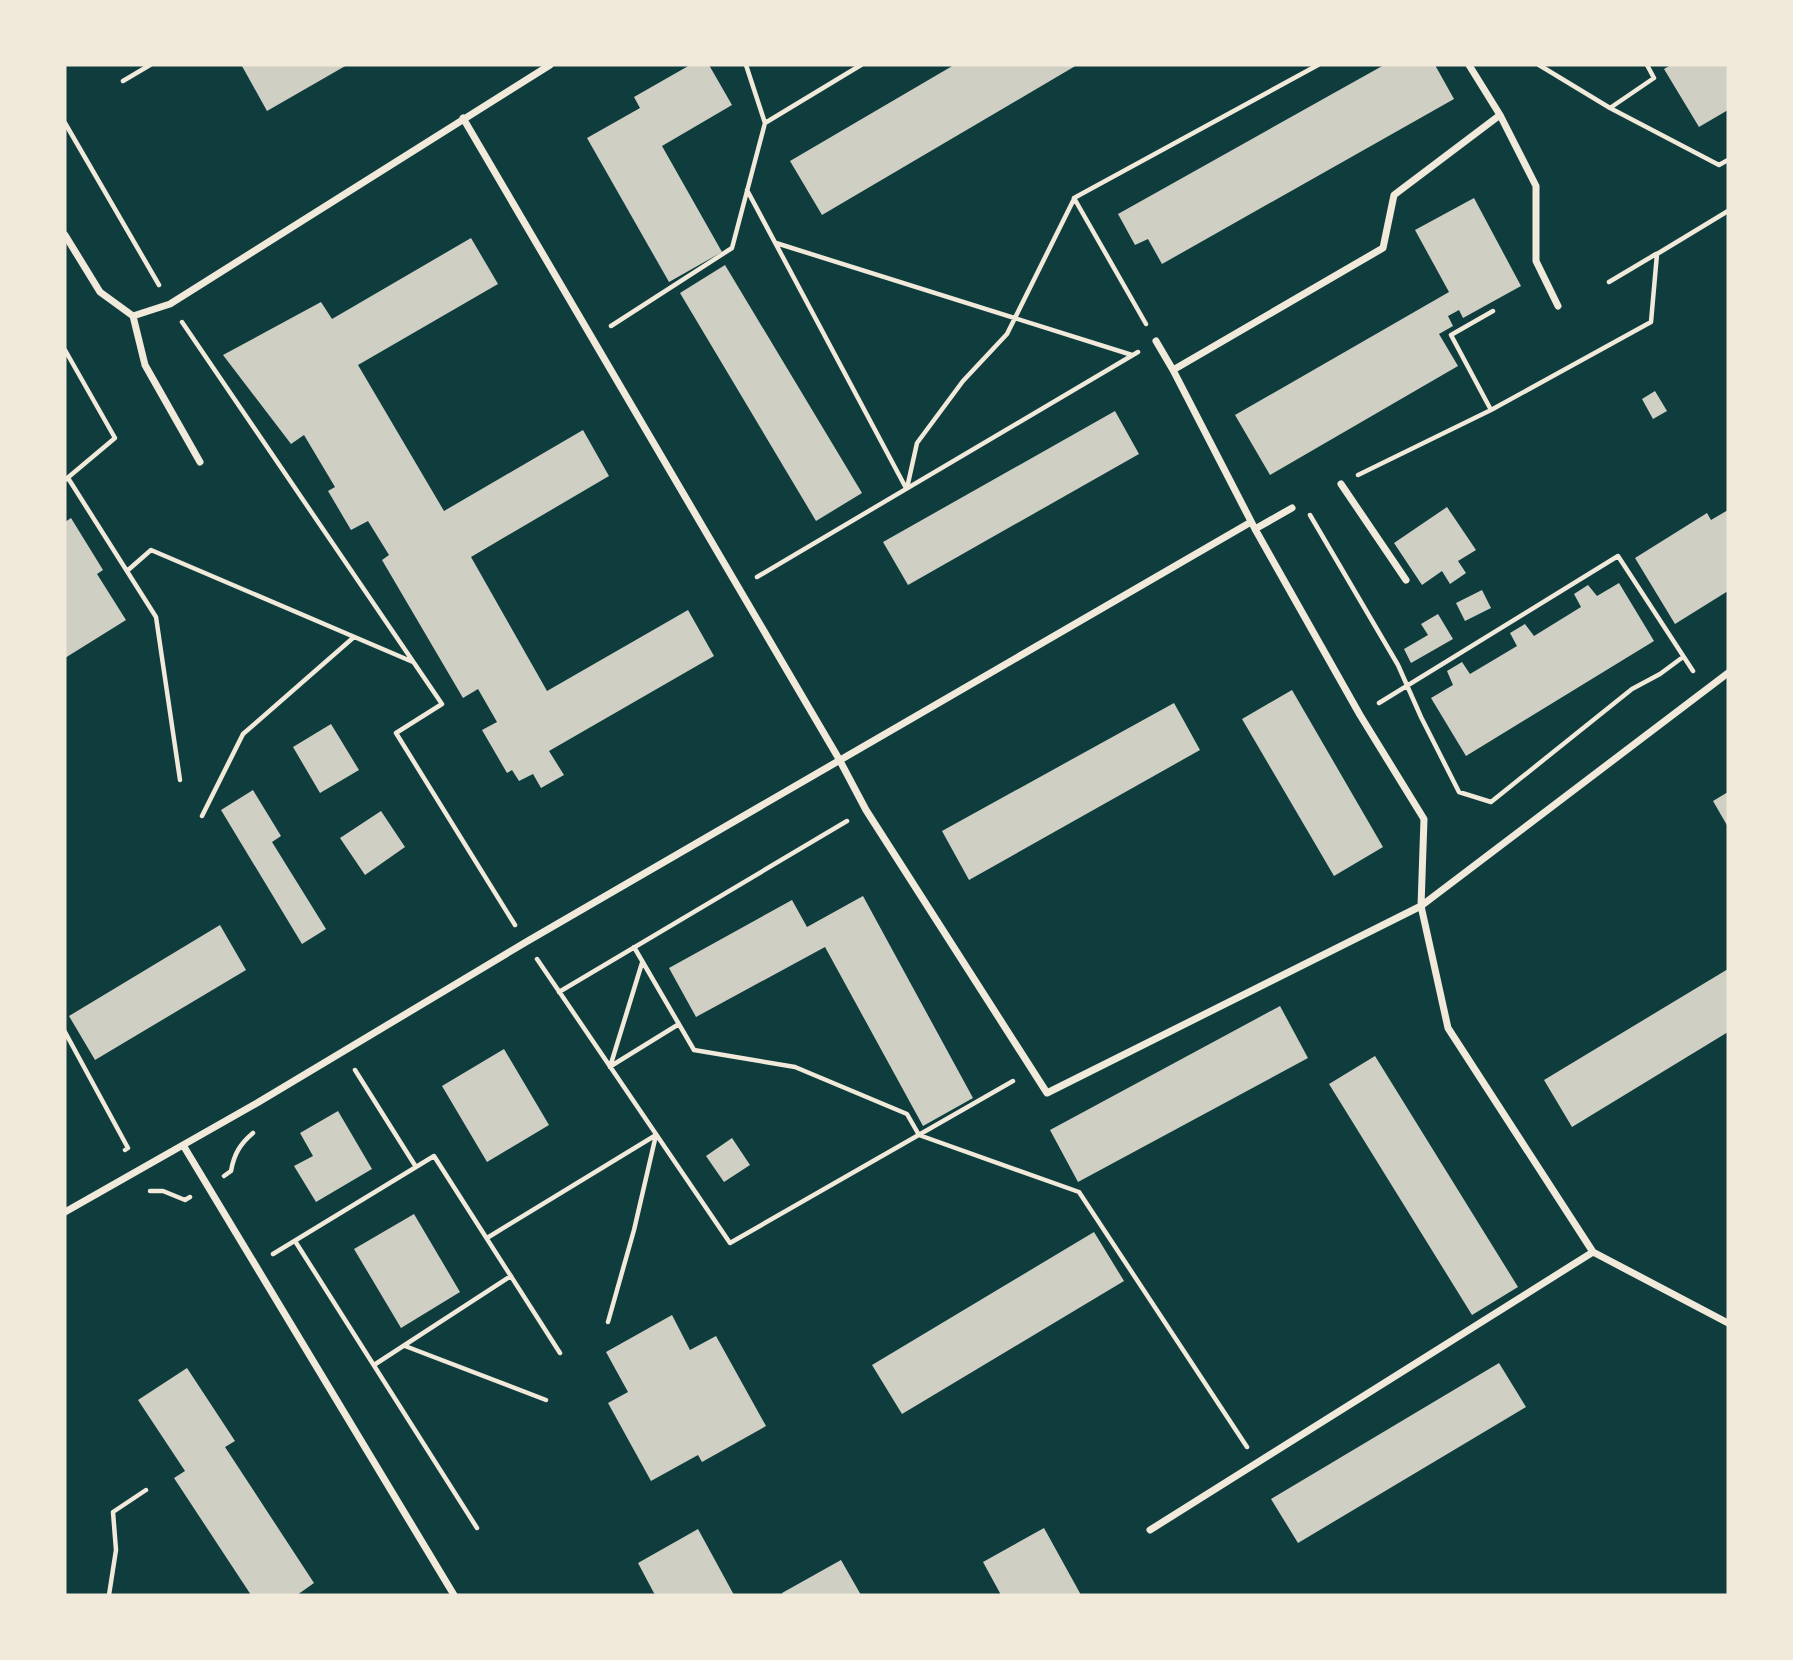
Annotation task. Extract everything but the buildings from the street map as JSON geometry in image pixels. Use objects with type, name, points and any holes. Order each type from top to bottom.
[{"type":"street","points":[[133,316],[170,304],[550,65]]},
{"type":"street","points":[[1469,65],[1500,115],[1535,186],[1536,261],[1558,306]]},
{"type":"street","points":[[1173,370],[1383,248],[1394,195],[1500,115]]},
{"type":"street","points":[[463,118],[594,338],[866,810],[1047,1093],[1421,906],[1728,673]]},
{"type":"street","points":[[65,235],[100,292],[133,316],[145,365],[200,462]]},
{"type":"street","points":[[1156,341],[1253,526],[1360,715],[1423,818],[1421,906],[1448,1027],[1593,1252],[1728,1323]]},
{"type":"street","points":[[1341,484],[1406,580]]},
{"type":"street","points":[[65,1212],[344,1052],[839,759],[1253,526],[1292,508]]},
{"type":"street","points":[[183,1145],[454,1595]]},
{"type":"street","points":[[1150,1530],[1593,1252]]},
{"type":"path","points":[[123,81],[150,65]]},
{"type":"path","points":[[594,338],[732,248],[765,123],[746,65]]},
{"type":"path","points":[[765,123],[861,65]]},
{"type":"path","points":[[906,489],[918,443],[963,381],[1007,334],[1074,198],[1318,65]]},
{"type":"path","points":[[1539,65],[1610,108],[1719,165],[1728,160]]},
{"type":"path","points":[[1610,108],[1654,78],[1647,65]]},
{"type":"path","points":[[65,123],[170,304],[443,704],[396,733],[526,942],[730,1243],[1032,1070]]},
{"type":"path","points":[[747,190],[906,489]]},
{"type":"path","points":[[738,588],[1156,341],[1074,198]]},
{"type":"path","points":[[1609,282],[1728,211]]},
{"type":"path","points":[[776,243],[1133,355]]},
{"type":"path","points":[[1341,484],[1491,410],[1651,322],[1657,254]]},
{"type":"path","points":[[1491,410],[1451,335],[1493,311]]},
{"type":"path","points":[[65,350],[116,438],[66,479],[156,617],[180,780]]},
{"type":"path","points":[[1292,508],[1303,503],[1398,665],[1459,792],[1491,802],[1632,689],[1684,657]]},
{"type":"path","points":[[127,571],[151,550],[415,663]]},
{"type":"path","points":[[1360,715],[1618,556],[1705,690]]},
{"type":"path","points":[[202,816],[243,734],[354,637]]},
{"type":"path","points":[[559,992],[866,810]]},
{"type":"path","points":[[634,947],[694,1050],[795,1067],[907,1114],[919,1135],[1079,1192],[1257,1463]]},
{"type":"path","points":[[610,1067],[643,962]]},
{"type":"path","points":[[610,1067],[679,1024]]},
{"type":"path","points":[[65,1032],[128,1148],[117,1154]]},
{"type":"path","points":[[344,1052],[416,1167]]},
{"type":"path","points":[[487,1238],[656,1135]]},
{"type":"path","points":[[608,1322],[634,1230],[656,1135]]},
{"type":"path","points":[[254,1265],[434,1156],[560,1353]]},
{"type":"path","points":[[295,1241],[477,1528]]},
{"type":"path","points":[[374,1365],[511,1276]]},
{"type":"path","points":[[404,1346],[546,1400]]},
{"type":"path","points":[[109,1595],[116,1550],[113,1512],[146,1490]]}]
